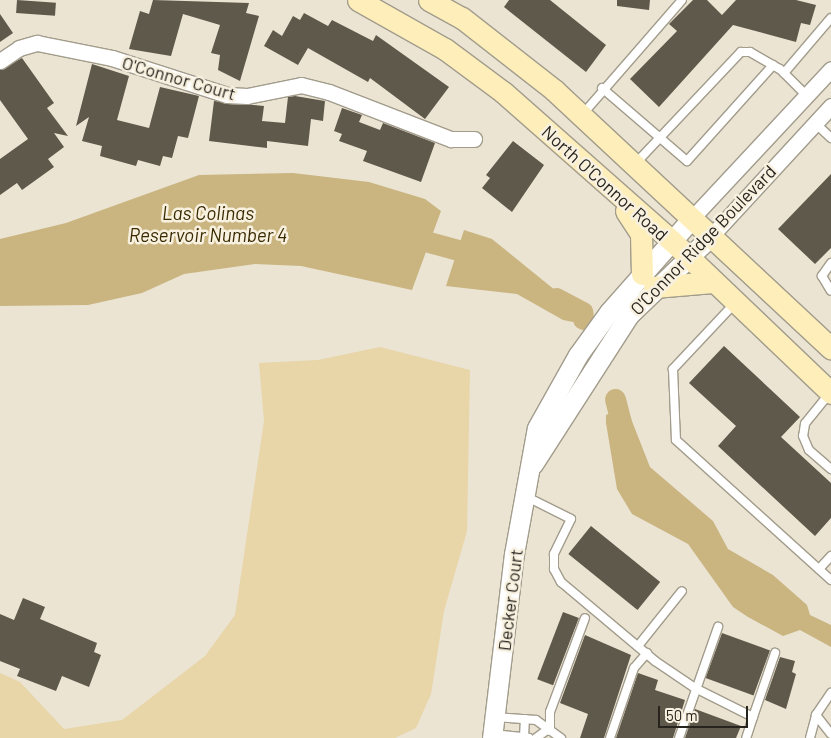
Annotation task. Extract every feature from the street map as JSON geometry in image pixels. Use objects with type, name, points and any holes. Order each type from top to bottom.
[{"type":"main road","name":"North O'Connor Road","points":[[358,0],[445,49],[503,92],[614,194],[679,249],[831,393]]},
{"type":"main road","name":"North O'Connor Road","points":[[429,0],[524,64],[693,217],[831,348]]},
{"type":"main road","points":[[614,194],[641,234],[648,281],[713,282]]},
{"type":"street","name":"O'Connor Court","points":[[0,61],[19,48],[37,43],[112,58],[227,94],[246,96],[301,85],[329,92],[451,139],[474,139]]},
{"type":"street","name":"O'Connor Ridge Boulevard","points":[[533,464],[555,436],[596,361],[648,281],[679,249],[693,217],[831,69]]},
{"type":"street","name":"O'Connor Ridge Boulevard","points":[[679,249],[712,235],[831,106]]},
{"type":"street","name":"Decker Court","points":[[493,730],[514,554],[533,464]]},
{"type":"lane","points":[[582,115],[602,88],[682,0]]},
{"type":"lane","points":[[784,73],[831,18]]},
{"type":"lane","points":[[635,164],[736,56],[750,52],[784,73],[807,96]]},
{"type":"lane","points":[[602,88],[659,139],[687,161],[773,65]]},
{"type":"lane","points":[[815,123],[831,138]]},
{"type":"lane","points":[[831,263],[822,276],[831,291]]},
{"type":"lane","points":[[736,303],[673,370],[676,440],[831,580]]},
{"type":"lane","points":[[831,393],[805,424],[803,436],[809,450],[831,469]]},
{"type":"lane","points":[[527,496],[571,519],[554,554],[554,568],[561,582],[638,646],[695,688],[753,717]]},
{"type":"lane","points":[[819,569],[831,556]]},
{"type":"lane","points":[[638,646],[682,591]]},
{"type":"lane","points":[[536,738],[548,730],[550,712],[585,618]]},
{"type":"lane","points":[[679,738],[718,627]]},
{"type":"lane","points":[[610,738],[634,668],[647,653]]},
{"type":"lane","points":[[746,738],[775,653]]},
{"type":"lane","points":[[810,738],[816,715],[831,693]]},
{"type":"lane","points":[[816,715],[831,734]]},
{"type":"lane","points":[[493,730],[526,738],[525,719]]},
{"type":"lane","points":[[493,730],[525,719],[536,720],[561,738]]},
{"type":"shaded area","points":[[380,347],[470,370],[467,531],[444,611],[431,694],[416,728],[395,738],[0,738],[0,673],[20,682],[64,729],[122,720],[205,656],[235,615],[264,421],[259,363],[318,360]]},
{"type":"water","name":"Las Colinas Reservoir Number 4","points":[[293,173],[369,182],[425,199],[441,211],[412,290],[301,266],[255,264],[184,274],[142,293],[88,305],[0,306],[0,239],[66,223],[199,175]]},
{"type":"water","points":[[464,230],[492,239],[582,312],[573,322],[563,320],[517,294],[446,286]]},
{"type":"water","points":[[626,406],[650,467],[713,521],[728,549],[773,575],[807,605],[810,615],[831,625],[831,647],[800,630],[783,636],[733,607],[688,544],[632,514],[617,489],[606,423],[606,415]]},
{"type":"building","points":[[17,0],[56,3],[55,16],[16,13]]},
{"type":"building","points":[[153,0],[249,3],[246,13],[259,16],[240,81],[218,70],[220,55],[211,53],[220,25],[183,14],[171,56],[129,49],[140,11],[149,14]]},
{"type":"building","points":[[509,0],[550,0],[606,45],[586,72],[504,7]]},
{"type":"building","points":[[617,0],[650,0],[649,10],[617,6]]},
{"type":"building","points":[[693,0],[707,0],[722,15],[736,0],[796,0],[816,5],[810,25],[801,23],[796,42],[733,25],[659,107],[630,79],[677,31],[669,24]]},
{"type":"building","points":[[304,13],[328,26],[332,20],[373,41],[376,35],[449,87],[425,119],[370,78],[368,82],[308,48],[298,65],[264,46],[273,30],[282,36],[293,16],[300,20]]},
{"type":"building","points":[[0,14],[13,33],[0,42]]},
{"type":"building","points":[[22,58],[54,103],[47,108],[68,136],[54,133],[64,147],[48,159],[54,167],[22,190],[17,183],[0,195],[0,159],[28,139],[0,100],[0,70]]},
{"type":"building","points":[[92,64],[129,76],[117,120],[149,128],[160,87],[199,96],[188,138],[178,136],[172,158],[163,156],[160,166],[138,160],[136,166],[100,156],[102,146],[82,141],[89,117],[76,126]]},
{"type":"building","points":[[295,96],[325,101],[323,121],[311,119],[308,146],[267,141],[267,148],[209,141],[214,101],[264,106],[262,121],[285,123],[288,97]]},
{"type":"building","points":[[342,108],[362,115],[359,122],[380,130],[383,123],[435,143],[421,182],[363,161],[367,151],[339,141],[342,134],[334,131]]},
{"type":"building","points":[[513,141],[544,165],[512,212],[482,188],[490,178],[486,175]]},
{"type":"building","points":[[831,174],[831,248],[815,264],[778,229]]},
{"type":"building","points":[[724,346],[800,417],[781,437],[831,483],[831,518],[815,536],[718,446],[736,426],[689,383]]},
{"type":"building","points":[[591,526],[660,582],[638,610],[568,554]]},
{"type":"building","points":[[23,598],[45,607],[40,619],[97,643],[94,652],[101,655],[89,687],[62,676],[56,691],[17,676],[20,669],[0,661],[0,614],[14,620]]},
{"type":"building","points":[[563,612],[579,618],[553,685],[537,679]]},
{"type":"building","points":[[722,633],[770,650],[754,696],[706,678]]},
{"type":"building","points":[[585,635],[631,655],[604,738],[580,738],[588,714],[560,703]]},
{"type":"building","points":[[780,657],[795,661],[792,672],[796,674],[786,709],[765,700]]},
{"type":"building","points":[[638,673],[658,680],[655,690],[685,700],[673,738],[616,738]]},
{"type":"building","points":[[695,709],[741,726],[736,738],[685,738]]},
{"type":"waterway","points":[[403,235],[484,257]]},
{"type":"waterway","points":[[556,298],[582,312],[583,319]]},
{"type":"waterway","points":[[615,399],[625,438]]}]
